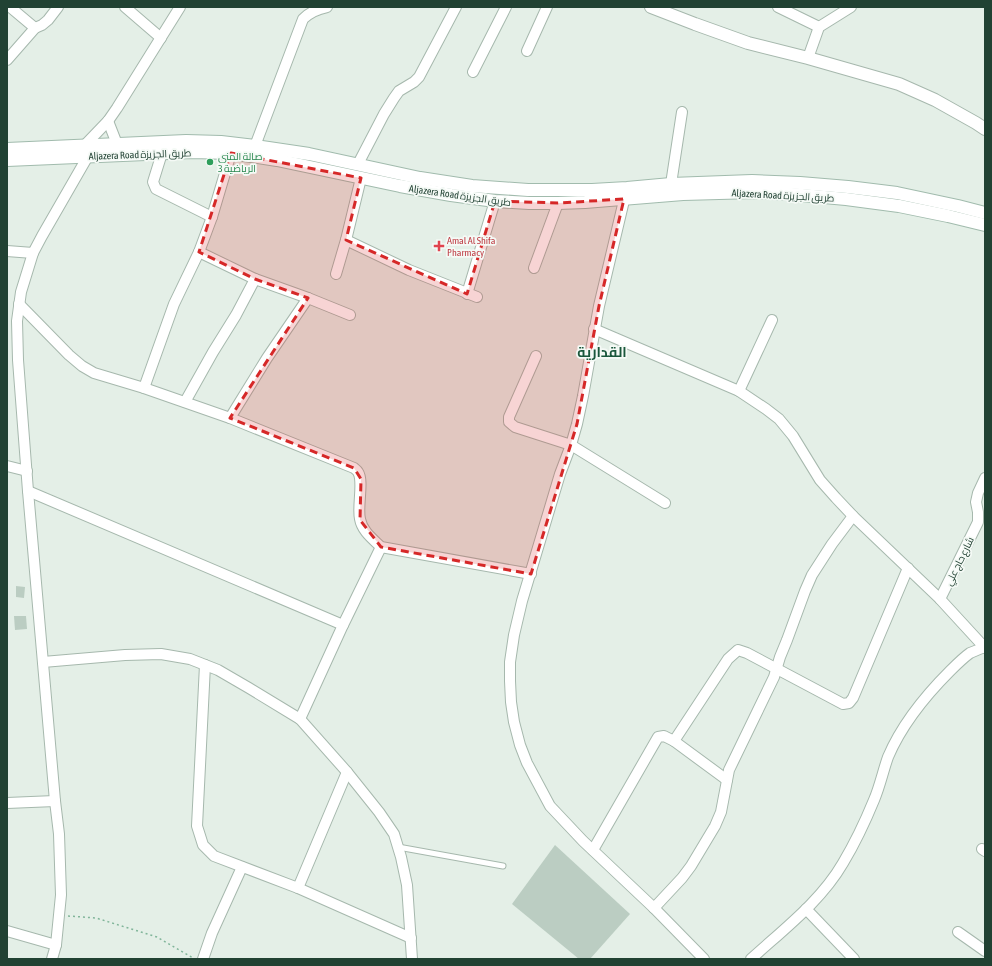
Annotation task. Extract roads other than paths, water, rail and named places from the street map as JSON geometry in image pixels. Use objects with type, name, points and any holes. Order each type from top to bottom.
[{"type":"main road","points":[[651,7],[748,43],[808,58],[898,84],[935,100],[985,129]]},
{"type":"main road","name":"Aljazera Road طريق الجزيزة","points":[[7,160],[117,144],[186,141],[221,142],[309,154],[420,178],[472,186],[528,190],[592,190],[626,194],[755,192],[791,194],[899,206],[985,225]]},
{"type":"main road","name":"Aljazera Road طريق الجزيزة","points":[[7,150],[88,149],[162,153],[231,153],[277,160],[407,188],[495,201],[558,203],[626,194],[671,184],[752,181],[800,183],[897,193],[985,213]]},
{"type":"street","points":[[10,7],[35,28]]},
{"type":"street","points":[[7,60],[35,28],[48,20],[58,7]]},
{"type":"street","points":[[125,7],[161,38]]},
{"type":"street","points":[[52,959],[56,946],[61,895],[59,834],[28,491],[18,360],[17,321],[19,304],[21,292],[33,253],[88,149],[108,121],[180,7]]},
{"type":"street","points":[[255,146],[303,19],[309,13],[327,7]]},
{"type":"street","points":[[358,164],[394,98],[399,91],[414,82],[419,76],[456,7]]},
{"type":"street","points":[[473,72],[506,7]]},
{"type":"street","points":[[527,50],[547,7]]},
{"type":"street","points":[[778,7],[819,27]]},
{"type":"street","points":[[808,58],[819,27],[851,7]]},
{"type":"street","points":[[671,184],[682,112]]},
{"type":"street","points":[[108,121],[117,144]]},
{"type":"street","points":[[162,153],[153,182],[156,189],[212,217]]},
{"type":"street","points":[[144,388],[174,304],[199,252],[212,217],[231,153]]},
{"type":"street","points":[[336,274],[361,178]]},
{"type":"street","points":[[626,194],[598,306],[584,396],[577,424],[571,446],[560,474],[522,601],[514,636],[510,662],[510,681],[514,722],[520,746],[527,763],[550,806],[592,850],[654,908],[704,959]]},
{"type":"street","points":[[467,294],[495,201]]},
{"type":"street","points":[[534,268],[558,203]]},
{"type":"street","points":[[346,240],[409,270],[477,297]]},
{"type":"street","points":[[7,251],[33,253]]},
{"type":"street","points":[[199,252],[256,279],[350,315]]},
{"type":"street","points":[[185,402],[256,279]]},
{"type":"street","points":[[230,418],[267,358],[308,298]]},
{"type":"street","points":[[19,304],[69,355],[82,366],[94,373],[144,388],[230,418],[354,468],[359,472],[360,479],[360,520],[364,530],[381,547],[531,574]]},
{"type":"street","points":[[739,391],[772,320]]},
{"type":"street","points":[[594,329],[739,391],[779,419],[793,436],[820,480],[853,516],[940,599],[985,647],[970,653],[958,663],[940,681],[910,717],[888,757],[874,799],[863,824],[834,878],[806,909],[751,959]]},
{"type":"street","points":[[536,356],[509,417],[509,422],[515,427],[571,446],[665,503]]},
{"type":"street","points":[[7,466],[27,471]]},
{"type":"street","name":"شارع حاج علي","points":[[940,599],[978,522],[976,502],[978,493],[985,478]]},
{"type":"street","points":[[28,491],[343,624]]},
{"type":"street","points":[[654,908],[691,866],[715,826],[721,812],[729,770],[774,677],[798,608],[812,575],[832,544],[853,516]]},
{"type":"street","points":[[300,719],[343,624],[381,547]]},
{"type":"street","points":[[674,741],[728,659],[738,650],[777,668],[843,704],[849,703],[908,568]]},
{"type":"street","points":[[43,662],[125,655],[161,654],[190,659],[218,670],[300,719],[347,772],[379,812],[394,834],[407,885],[412,959]]},
{"type":"street","points":[[205,665],[197,826],[203,845],[214,856],[298,888],[411,938]]},
{"type":"street","points":[[592,850],[658,737],[664,736],[674,741],[727,780]]},
{"type":"street","points":[[298,888],[347,772]]},
{"type":"street","points":[[7,803],[55,801]]},
{"type":"street","points":[[203,959],[212,933],[242,867]]},
{"type":"street","points":[[806,909],[854,959]]},
{"type":"street","points":[[7,931],[56,946]]},
{"type":"street","points":[[958,932],[985,951]]},
{"type":"lane","points":[[398,847],[503,866]]},
{"type":"place","name":"صالة المنى الرياضية 3","points":[[210,162]]},
{"type":"place","name":"Amal Al Shifa Pharmacy","points":[[439,246]]},
{"type":"district","name":"القدارية","points":[[602,352]]}]
